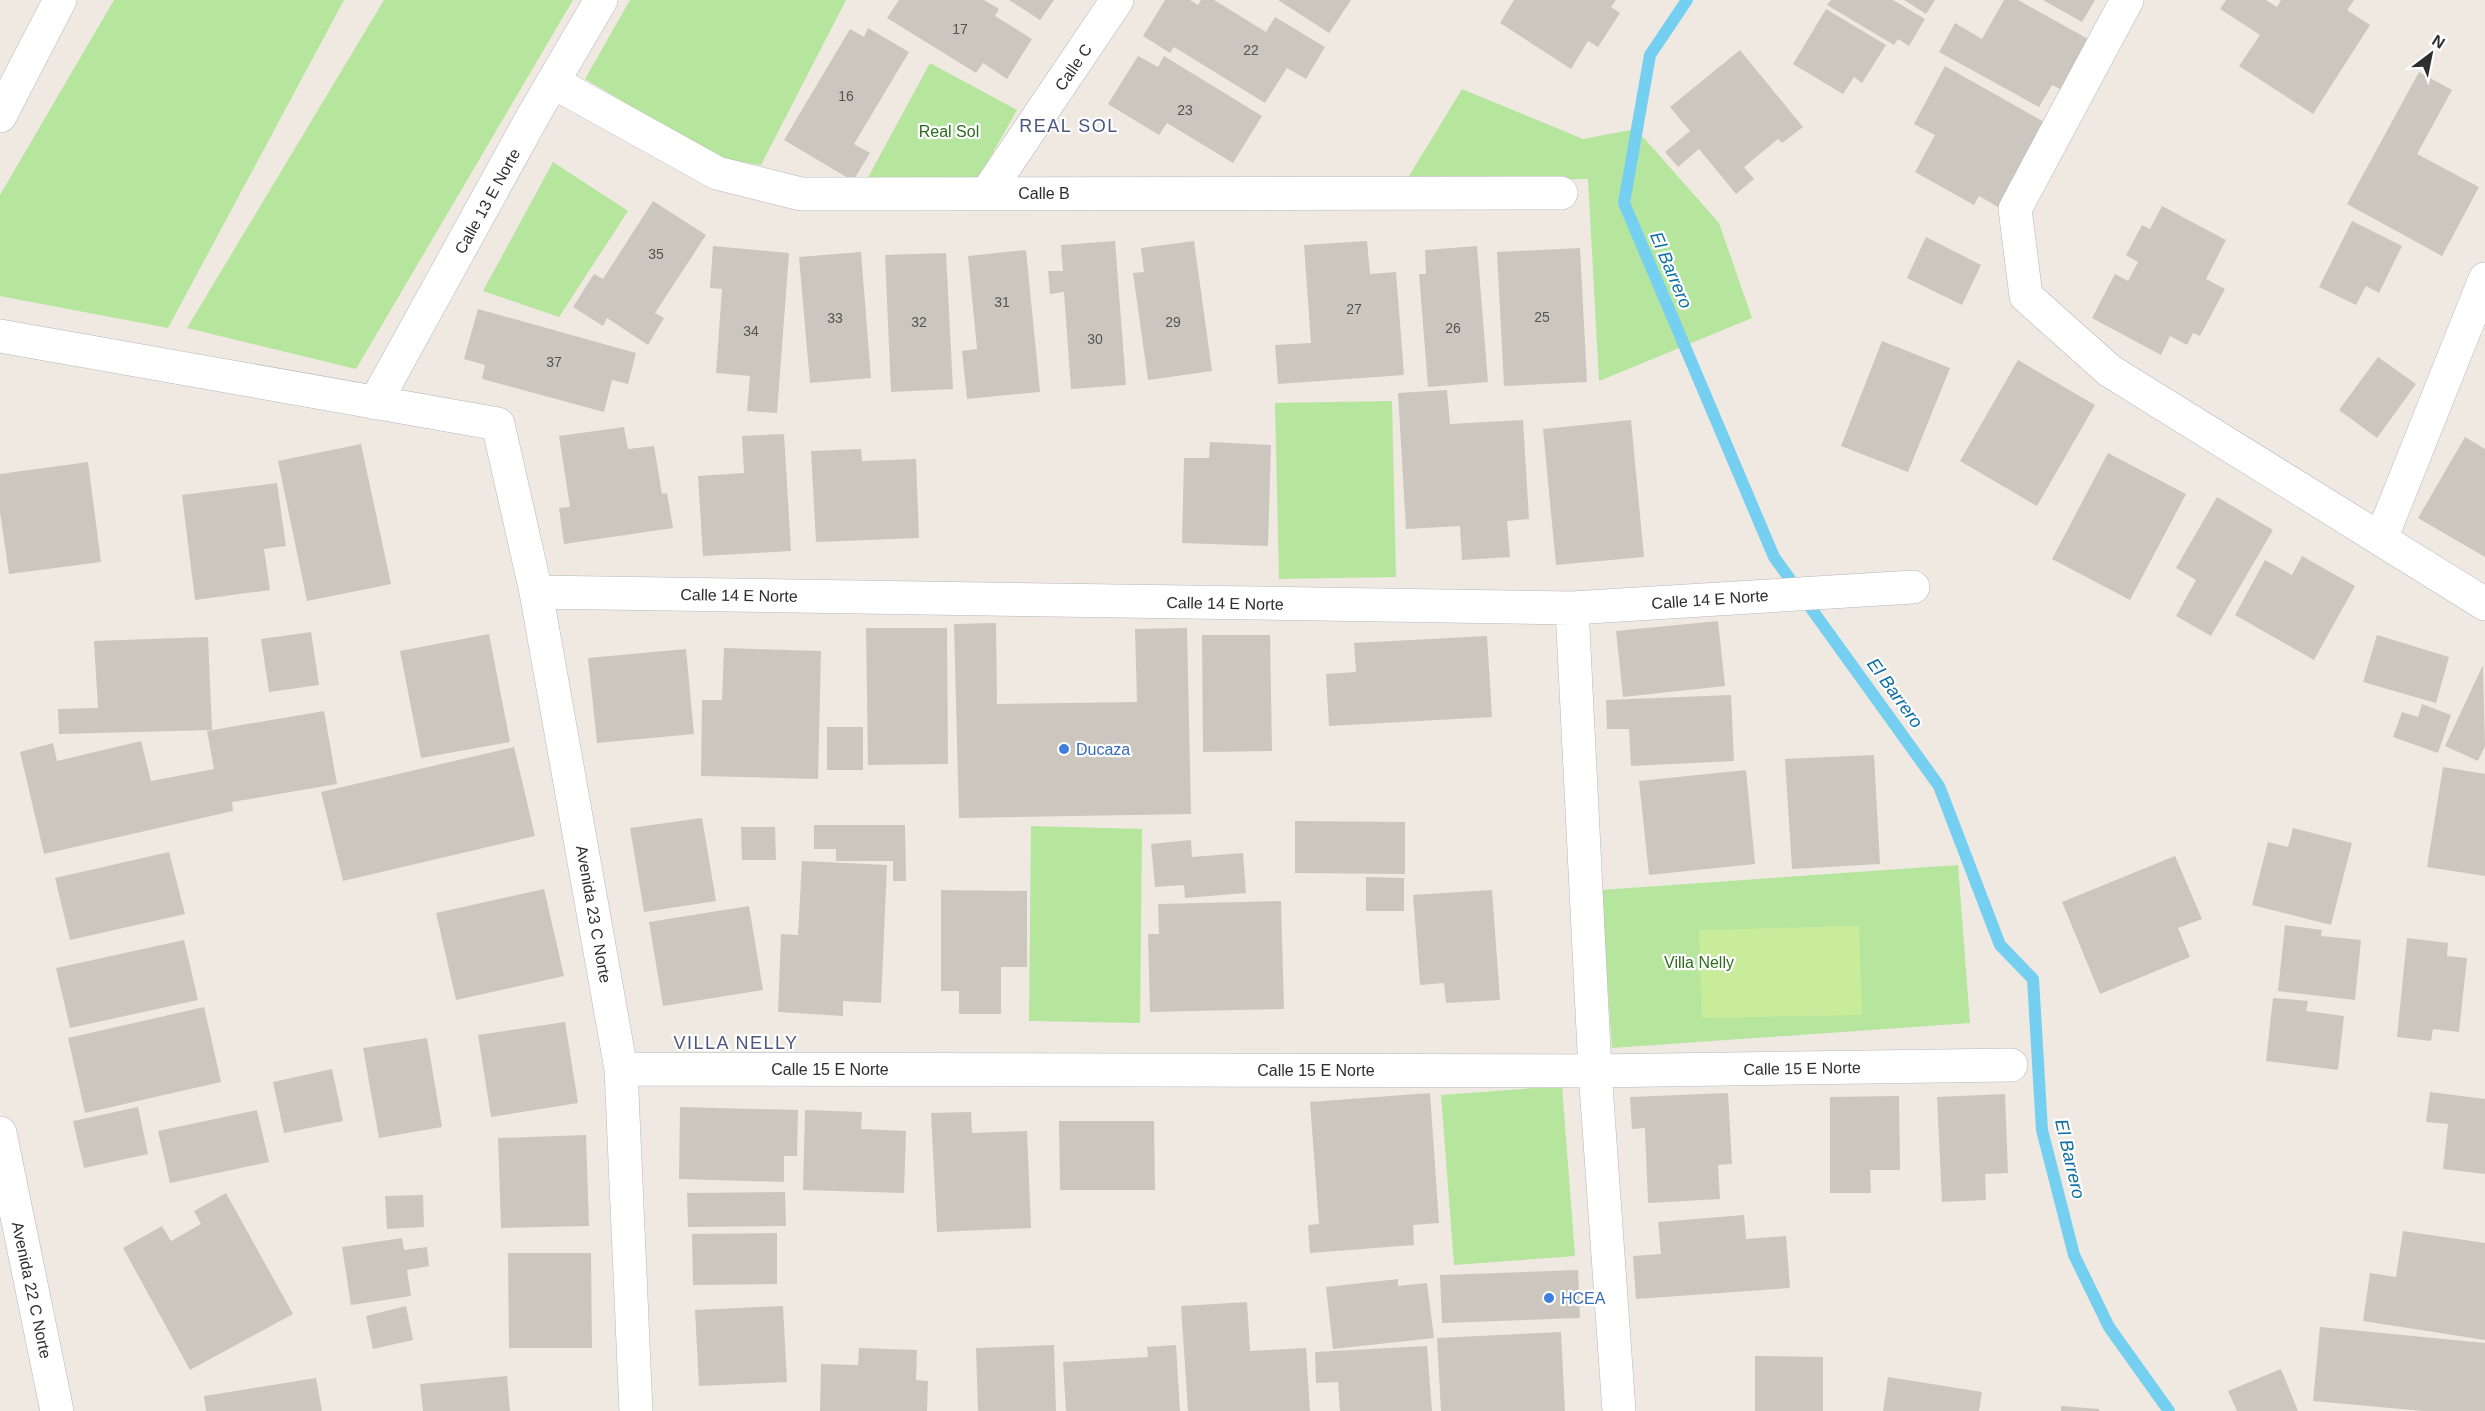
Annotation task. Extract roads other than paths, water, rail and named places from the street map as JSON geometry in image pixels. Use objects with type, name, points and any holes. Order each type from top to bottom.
[{"type":"street","points":[[0,116],[60,0]]},
{"type":"street","name":"Calle 13 E Norte","points":[[375,402],[601,0]]},
{"type":"street","name":"Calle C","points":[[987,194],[1118,0]]},
{"type":"street","points":[[2127,0],[2015,209],[2026,296],[2110,371],[2485,604]]},
{"type":"street","name":"Calle B","points":[[553,82],[717,173],[801,194],[1561,193]]},
{"type":"street","points":[[2380,539],[2485,279]]},
{"type":"street","points":[[0,336],[375,402]]},
{"type":"street","name":"Avenida 23 C Norte","points":[[375,402],[498,424],[536,592],[621,1069],[636,1411]]},
{"type":"street","name":"Calle 14 E Norte","points":[[536,592],[1572,608],[1912,587]]},
{"type":"street","points":[[1572,608],[1595,1071],[1618,1411]]},
{"type":"street","name":"Calle 15 E Norte","points":[[621,1069],[1595,1071],[2011,1065]]},
{"type":"street","name":"Avenida 22 C Norte","points":[[0,1137],[57,1411]]},
{"type":"waterway","name":"El Barrero","points":[[1687,0],[1650,55],[1624,203],[1774,557],[1939,786],[2000,945],[2033,979],[2042,1130],[2074,1255],[2109,1327],[2169,1411]]},
{"type":"place","name":"Ducaza","points":[[1064,749]]},
{"type":"place","name":"HCEA","points":[[1549,1298]]},
{"type":"district","name":"REAL SOL","points":[[1069,126]]},
{"type":"district","name":"VILLA NELLY","points":[[736,1043]]},
{"type":"park label","name":"Real Sol","points":[[949,131]]},
{"type":"park label","name":"Villa Nelly","points":[[1699,962]]}]
